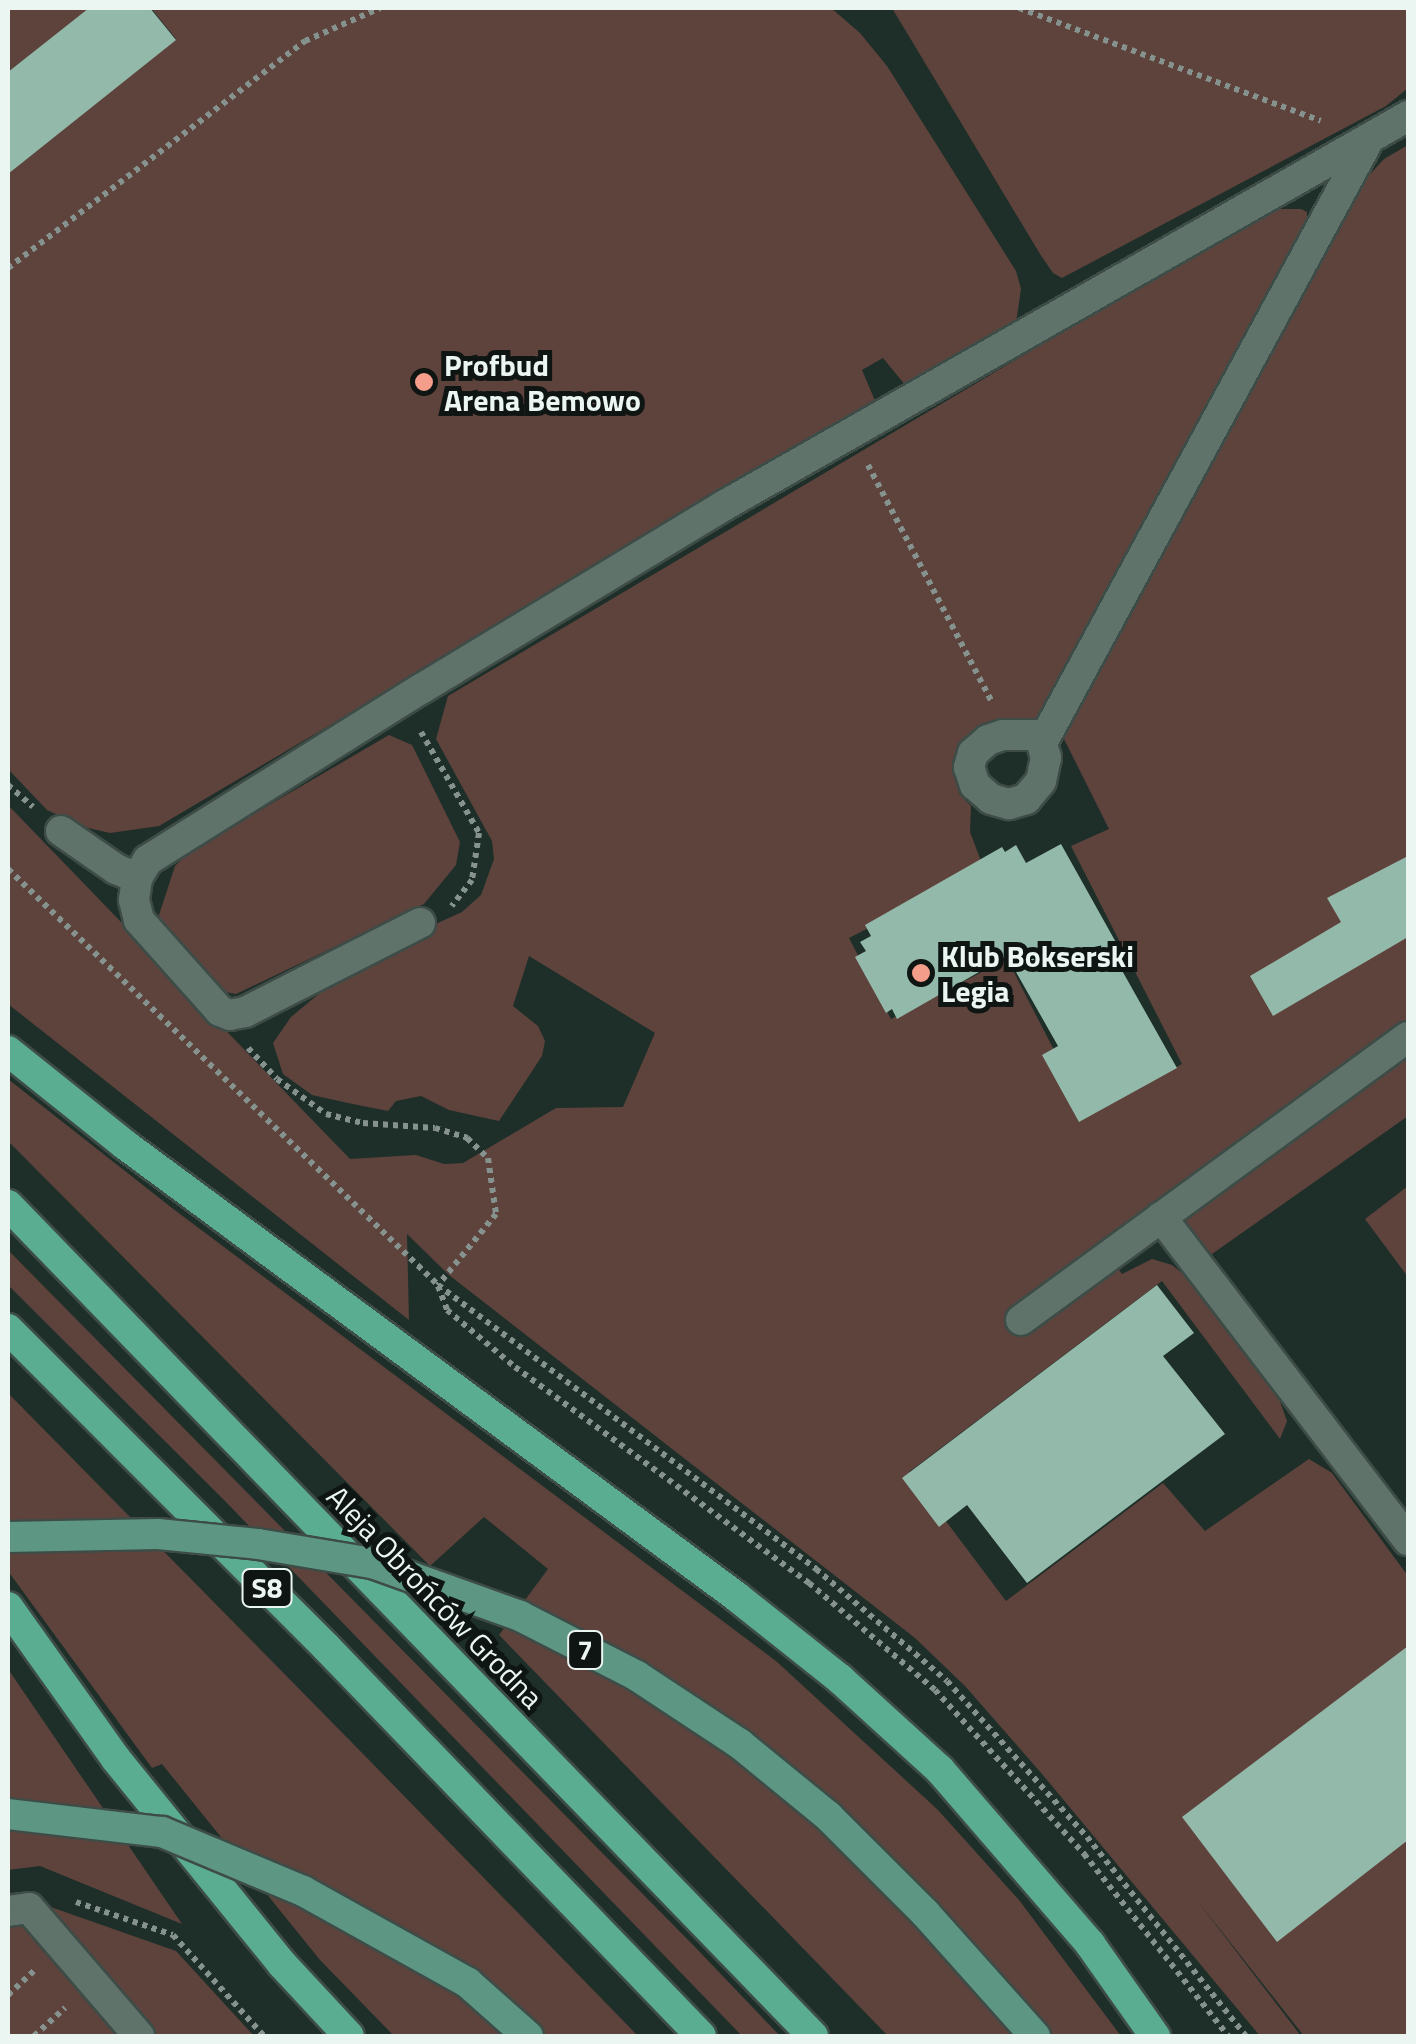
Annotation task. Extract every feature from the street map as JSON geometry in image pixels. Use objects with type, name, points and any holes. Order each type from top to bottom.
[{"type":"highway","points":[[8,1050],[171,1180],[737,1597],[840,1679],[940,1770],[1090,1944],[1155,2036]]},
{"type":"highway","name":"Aleja Obrońców Grodna","points":[[8,1205],[813,2036]]},
{"type":"highway","name":"S8","points":[[8,1328],[405,1728],[701,2036]]},
{"type":"highway","points":[[8,1607],[116,1758],[282,1964],[349,2036]]},
{"type":"main road","name":"7","points":[[8,1538],[158,1534],[258,1544],[372,1563],[520,1616],[637,1676],[740,1744],[828,1816],[925,1913],[1036,2036]]},
{"type":"main road","points":[[8,1814],[162,1832],[303,1892],[468,1983],[528,2036]]},
{"type":"street","points":[[420,923],[245,1012],[230,1015],[220,1012],[139,920],[134,900],[137,878],[148,860],[402,701],[851,433],[1408,116]]},
{"type":"street","points":[[1042,743],[1369,139]]},
{"type":"street","points":[[1009,734],[1036,736],[1042,743],[1046,758],[1041,781],[1026,798],[1008,804],[991,799],[975,785],[969,767],[974,753],[988,740],[1009,734]]},
{"type":"street","points":[[60,830],[116,869],[137,878]]},
{"type":"street","points":[[1021,1320],[1408,1037]]},
{"type":"street","points":[[1161,1218],[1408,1540]]},
{"type":"street","points":[[8,1912],[29,1908],[139,2036]]},
{"type":"path","points":[[8,268],[305,40],[380,8]]},
{"type":"path","points":[[1019,8],[1369,139]]},
{"type":"path","points":[[851,433],[1009,734]]},
{"type":"path","points":[[402,701],[479,833],[472,880],[450,908],[420,923]]},
{"type":"path","points":[[8,869],[438,1285],[816,1569],[947,1681],[1087,1837],[1246,2036]]},
{"type":"path","points":[[230,1015],[238,1037],[277,1079],[326,1114],[363,1124],[435,1128],[467,1138],[488,1158],[496,1214],[438,1285]]},
{"type":"path","points":[[438,1285],[446,1310],[515,1367],[808,1583],[935,1690],[1084,1854],[1228,2036]]},
{"type":"path","points":[[64,1898],[174,1936],[264,2036]]},
{"type":"shaded area","points":[[8,8],[90,8],[8,72]]},
{"type":"shaded area","name":"Profbud Arena Bemowo","points":[[151,8],[831,8],[860,33],[887,66],[1016,271],[1021,289],[1016,323],[906,386],[883,358],[862,370],[876,403],[159,826],[110,833],[84,827],[47,810],[8,769],[8,152],[17,163],[176,39]]},
{"type":"shaded area","points":[[892,8],[1408,8],[1408,88],[1386,106],[1062,278],[1053,273],[1040,254]]},
{"type":"shaded area","points":[[1408,145],[1408,1116],[1212,1254],[1171,1228],[1105,1251],[1122,1274],[1152,1259],[1172,1265],[1192,1281],[1278,1396],[1287,1421],[1280,1439],[1162,1281],[909,1472],[1006,1601],[1163,1483],[1205,1531],[1309,1459],[1332,1473],[1408,1576],[1408,2036],[1304,2036],[1196,1899],[1301,2036],[1260,2036],[1042,1774],[965,1686],[915,1638],[449,1275],[407,1234],[409,1320],[8,1004],[8,805],[350,1159],[416,1155],[444,1164],[463,1163],[556,1108],[623,1107],[655,1033],[529,956],[513,1006],[538,1026],[545,1041],[542,1056],[499,1121],[449,1110],[421,1096],[396,1101],[388,1111],[348,1103],[312,1095],[283,1074],[273,1043],[291,1017],[363,957],[462,912],[481,895],[494,859],[492,841],[436,739],[448,696],[1051,339],[1279,209],[1301,209],[1307,212],[1307,228],[1201,414],[1040,718],[1014,722],[961,750],[955,776],[959,794],[971,806],[970,832],[984,869],[849,938],[891,1019],[1007,959],[1087,1114],[1182,1064],[1071,846],[1109,829],[1060,731],[1349,197],[1384,159]]},
{"type":"shaded area","points":[[389,735],[412,745],[460,842],[456,865],[424,904],[236,994],[219,991],[157,921],[175,866],[190,851]]},
{"type":"shaded area","points":[[8,1079],[172,1208],[776,1661],[938,1810],[1019,1900],[1121,2036],[888,2036],[499,1635],[548,1569],[484,1517],[430,1566],[8,1141]]},
{"type":"shaded area","points":[[1408,1186],[1408,1277],[1365,1219]]},
{"type":"shaded area","points":[[8,1250],[780,2036],[742,2036],[224,1500],[8,1285]]},
{"type":"shaded area","points":[[8,1393],[638,2036],[394,2036],[320,1960],[162,1764],[152,1768],[8,1571]]},
{"type":"shaded area","points":[[8,1669],[182,1924],[40,1866],[8,1870]]},
{"type":"shaded area","points":[[23,1892],[28,1899],[176,1951],[254,2036],[8,2036],[8,1893]]},
{"type":"building","points":[[89,8],[150,8],[176,40],[8,174],[8,72]]},
{"type":"building","name":"Klub Bokserski Legia","points":[[1061,844],[1118,946],[1111,951],[1177,1068],[1079,1122],[1042,1055],[1058,1046],[1007,956],[897,1019],[892,1009],[886,1013],[855,957],[866,951],[860,942],[871,936],[865,925],[1002,847],[1005,852],[1016,845],[1026,863]]},
{"type":"building","points":[[1408,856],[1408,937],[1273,1016],[1250,976],[1341,922],[1327,898]]},
{"type":"building","points":[[1157,1285],[1194,1333],[1163,1356],[1225,1434],[1027,1583],[967,1505],[939,1527],[902,1478]]},
{"type":"building","points":[[1408,1646],[1408,1840],[1277,1942],[1182,1817]]},
{"type":"place","name":"Profbud Arena Bemowo","points":[[424,382]]},
{"type":"place","name":"Klub Bokserski Legia","points":[[921,973]]}]
